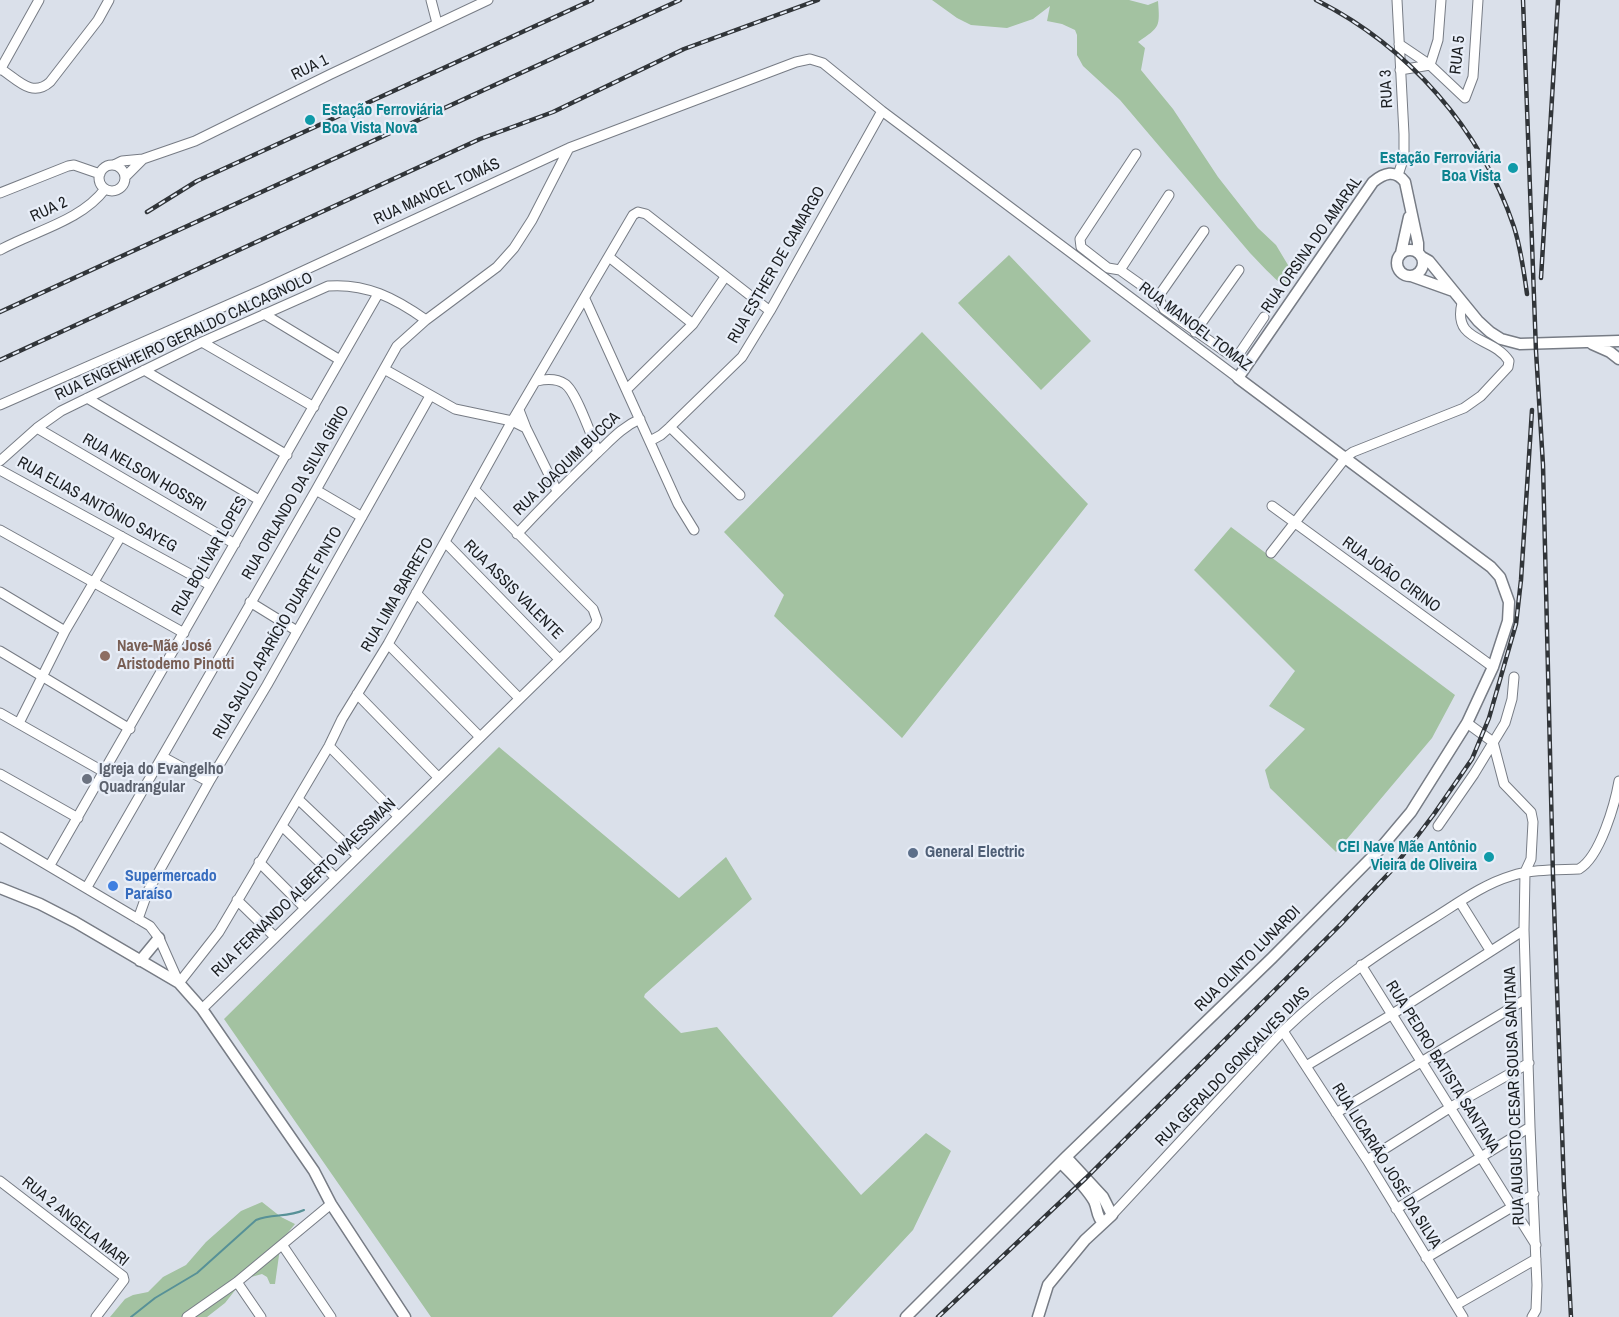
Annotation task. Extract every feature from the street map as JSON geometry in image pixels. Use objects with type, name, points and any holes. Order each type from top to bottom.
[{"type":"street","points":[[39,0],[39,4],[0,70],[32,89],[42,89],[50,82],[98,20],[110,0]]},
{"type":"street","points":[[431,0],[437,23]]},
{"type":"street","name":"RUA 1","points":[[114,165],[123,161],[143,159],[195,141],[488,0]]},
{"type":"street","name":"RUA 3","points":[[1397,0],[1404,157],[1398,175]]},
{"type":"street","points":[[1400,70],[1430,65],[1438,40],[1441,0]]},
{"type":"street","name":"RUA 5","points":[[1399,44],[1430,65],[1465,98],[1473,77],[1478,0]]},
{"type":"street","name":"RUA MANOEL TOMÁS","points":[[0,405],[264,289],[569,148],[675,106],[803,60],[817,60],[823,63],[882,111]]},
{"type":"street","name":"RUA MANOEL TOMAZ","points":[[882,111],[1491,567]]},
{"type":"street","name":"RUA ESTHER DE CAMARGO","points":[[650,441],[670,427],[742,357],[882,111]]},
{"type":"street","name":"RUA ORLANDO DA SILVA GÍRIO","points":[[87,887],[397,346],[426,320],[497,267],[514,248],[532,220],[569,148]]},
{"type":"street","points":[[1136,154],[1079,242],[1081,247],[1108,268],[1120,270],[1158,297],[1164,309],[1195,332],[1234,356],[1239,354],[1264,317]]},
{"type":"street","name":"RUA 1","points":[[125,177],[143,159]]},
{"type":"street","points":[[114,165],[123,172],[125,177],[119,189],[112,191],[105,189],[100,183],[100,174],[103,169],[114,165]]},
{"type":"street","points":[[0,194],[68,166],[100,174]]},
{"type":"street","name":"RUA ORSINA DO AMARAL","points":[[1238,378],[1373,182],[1388,173],[1398,175]]},
{"type":"street","points":[[1398,175],[1405,182],[1423,267],[1416,275],[1411,276]]},
{"type":"street","name":"RUA 2","points":[[0,250],[80,212],[97,201],[105,189]]},
{"type":"street","points":[[1120,270],[1169,195]]},
{"type":"street","points":[[1409,208],[1408,227],[1401,253],[1397,259],[1398,268],[1403,274],[1453,291]]},
{"type":"street","name":"RUA LIMA BARRETO","points":[[179,983],[219,932],[298,799],[388,644],[512,421],[542,377],[633,215],[638,212],[646,213],[724,277]]},
{"type":"street","points":[[1158,297],[1204,231]]},
{"type":"street","points":[[1401,253],[1408,250],[1429,261],[1462,303],[1490,332],[1510,342],[1520,344],[1619,341]]},
{"type":"street","points":[[609,256],[693,324]]},
{"type":"street","points":[[1195,332],[1239,270]]},
{"type":"street","points":[[627,389],[693,324],[724,277],[770,311]]},
{"type":"street","name":"RUA ENGENHEIRO GERALDO CALCAGNOLO","points":[[0,460],[54,415],[201,342],[328,286],[347,285],[364,288],[407,307],[426,320]]},
{"type":"street","points":[[1138,303],[1148,290]]},
{"type":"street","name":"RUA BOLÍVAR LOPES","points":[[50,865],[378,294]]},
{"type":"street","points":[[585,299],[678,504],[694,530]]},
{"type":"street","points":[[1271,553],[1346,457],[1353,452],[1453,413],[1473,402],[1508,367],[1509,361],[1505,355],[1467,331],[1459,316],[1462,303]]},
{"type":"street","points":[[264,314],[340,360]]},
{"type":"street","points":[[201,342],[314,407]]},
{"type":"street","points":[[1586,342],[1603,348],[1619,359]]},
{"type":"street","points":[[384,369],[430,396],[456,408],[512,421],[526,428]]},
{"type":"street","points":[[144,370],[287,455]]},
{"type":"street","points":[[542,377],[560,381],[570,388],[598,452]]},
{"type":"street","name":"RUA SAULO APARÍCIO DUARTE PINTO","points":[[138,919],[148,891],[208,782],[297,631],[430,396]]},
{"type":"street","points":[[87,398],[259,500]]},
{"type":"street","points":[[519,410],[557,491]]},
{"type":"street","name":"RUA JOAQUIM BUCCA","points":[[517,534],[598,452],[628,424],[640,419]]},
{"type":"street","points":[[670,427],[740,495]]},
{"type":"street","name":"RUA NELSON HOSSRI","points":[[37,428],[235,544]]},
{"type":"street","name":"RUA ELIAS ANTÔNIO SAYEG","points":[[0,470],[210,585]]},
{"type":"street","points":[[474,489],[517,534]]},
{"type":"street","points":[[316,490],[362,517]]},
{"type":"street","name":"RUA JOÃO CIRINO","points":[[1272,506],[1493,667]]},
{"type":"street","points":[[0,530],[184,633]]},
{"type":"street","name":"RUA FERNANDO ALBERTO WAESSMAN","points":[[202,1009],[595,625],[597,620],[593,609],[517,534]]},
{"type":"street","points":[[19,723],[65,631],[122,536]]},
{"type":"street","name":"RUA ASSIS VALENTE","points":[[445,542],[560,659]]},
{"type":"street","name":"RUA OLINTO LUNARDI","points":[[906,1317],[1063,1160],[1272,958],[1379,850],[1411,812],[1467,723],[1493,667],[1508,621],[1509,602],[1500,577],[1491,567]]},
{"type":"street","points":[[0,592],[65,631]]},
{"type":"street","points":[[416,593],[519,698]]},
{"type":"street","points":[[250,602],[297,631]]},
{"type":"street","points":[[388,644],[480,736]]},
{"type":"street","points":[[0,651],[130,729]]},
{"type":"street","points":[[1438,826],[1474,774],[1505,723],[1512,699],[1514,677]]},
{"type":"street","points":[[357,694],[438,777]]},
{"type":"street","points":[[0,713],[104,772]]},
{"type":"street","points":[[1467,723],[1492,742]]},
{"type":"street","name":"RUA AUGUSTO CESAR SOUSA SANTANA","points":[[1492,742],[1504,784],[1531,812],[1533,830],[1531,859],[1526,872],[1524,930],[1536,1246],[1536,1310],[1532,1317]]},
{"type":"street","points":[[329,746],[398,816]]},
{"type":"street","points":[[163,757],[208,782]]},
{"type":"street","points":[[0,774],[78,818]]},
{"type":"street","name":"RUA GERALDO GONÇALVES DIAS","points":[[1038,1317],[1048,1285],[1107,1214],[1124,1202],[1312,1003],[1361,965],[1494,883],[1526,872],[1579,869],[1587,865],[1602,836],[1619,781]]},
{"type":"street","points":[[298,799],[358,856]]},
{"type":"street","points":[[282,826],[336,878]]},
{"type":"street","points":[[0,837],[150,926],[159,938],[179,983],[202,1009],[314,1171],[331,1204],[405,1317]]},
{"type":"street","points":[[259,862],[305,908]]},
{"type":"street","points":[[0,888],[40,904],[75,922],[179,983]]},
{"type":"street","points":[[237,900],[275,937]]},
{"type":"street","points":[[1460,902],[1490,950]]},
{"type":"street","points":[[1306,1066],[1524,930]]},
{"type":"street","points":[[140,961],[159,938]]},
{"type":"street","name":"RUA PEDRO BATISTA SANTANA","points":[[1361,965],[1536,1246]]},
{"type":"street","points":[[1336,1113],[1526,999]]},
{"type":"street","name":"RUA LICARIÃO JOSÉ DA SILVA","points":[[1284,1031],[1367,1160],[1463,1317]]},
{"type":"street","points":[[1367,1160],[1451,1107],[1528,1063]]},
{"type":"street","points":[[1396,1209],[1530,1126]]},
{"type":"street","points":[[1063,1160],[1096,1190],[1107,1214],[1096,1214],[1095,1205],[1089,1194],[1063,1160]]},
{"type":"street","name":"RUA 2 ANGELA MARI","points":[[0,1181],[123,1276],[124,1280],[96,1317]]},
{"type":"street","points":[[1426,1258],[1534,1194]]},
{"type":"street","points":[[191,1316],[283,1246],[331,1204]]},
{"type":"street","name":"RUA GERALDO GONÇALVES DIAS","points":[[1085,1240],[1094,1224],[1096,1214]]},
{"type":"street","points":[[283,1246],[331,1317]]},
{"type":"street","points":[[1455,1305],[1536,1259]]},
{"type":"street","points":[[237,1282],[261,1317]]},
{"type":"green space","points":[[932,0],[1129,0],[1148,5],[1158,1],[1157,26],[1138,42],[1145,48],[1141,70],[1173,109],[1218,177],[1258,228],[1276,245],[1288,265],[1291,277],[1284,286],[1250,253],[1120,100],[1083,66],[1077,55],[1075,30],[1047,21],[1050,6],[1033,19],[1007,28],[971,25]]},
{"type":"green space","points":[[1009,255],[1091,341],[1041,390],[958,303]]},
{"type":"green space","points":[[922,332],[1088,504],[902,738],[774,616],[784,595],[724,532]]},
{"type":"green space","points":[[1231,527],[1455,695],[1432,738],[1336,852],[1270,788],[1265,770],[1305,729],[1269,706],[1295,671],[1194,570]]},
{"type":"green space","points":[[499,747],[679,898],[726,857],[752,899],[644,997],[681,1033],[717,1027],[861,1195],[926,1133],[951,1151],[913,1230],[832,1317],[431,1317],[224,1019]]},
{"type":"green space","points":[[262,1202],[281,1217],[295,1224],[281,1241],[275,1284],[270,1284],[267,1277],[262,1274],[244,1279],[225,1303],[207,1317],[110,1317],[125,1299],[148,1292],[163,1277],[186,1265],[206,1242],[241,1211]]},
{"type":"waterway","points":[[131,1317],[155,1298],[197,1273],[256,1220],[304,1210]]},
{"type":"railway","points":[[147,212],[197,181],[592,0]]},
{"type":"railway","points":[[0,312],[680,0]]},
{"type":"railway","points":[[0,360],[480,139],[553,112],[684,49],[818,0]]},
{"type":"railway","points":[[1316,0],[1350,19],[1381,41],[1437,94],[1461,124],[1500,191],[1514,227],[1527,294]]},
{"type":"railway","points":[[1523,0],[1536,351],[1543,465],[1553,876],[1571,1317]]},
{"type":"railway","points":[[1541,278],[1558,0]]},
{"type":"railway","points":[[938,1317],[1086,1178],[1341,924],[1391,871],[1472,759],[1489,718],[1516,624],[1532,410]]},
{"type":"place","name":"Estação Ferroviária Boa Vista Nova","points":[[310,120]]},
{"type":"place","name":"Estação Ferroviária Boa Vista","points":[[1513,168]]},
{"type":"place","name":"Nave-Mãe José Aristodemo Pinotti","points":[[105,656]]},
{"type":"place","name":"Igreja do Evangelho Quadrangular","points":[[87,779]]},
{"type":"place","name":"General Electric","points":[[913,853]]},
{"type":"place","name":"CEI Nave Mãe Antônio Vieira de Oliveira","points":[[1489,857]]},
{"type":"place","name":"Supermercado Paraíso","points":[[113,886]]}]
